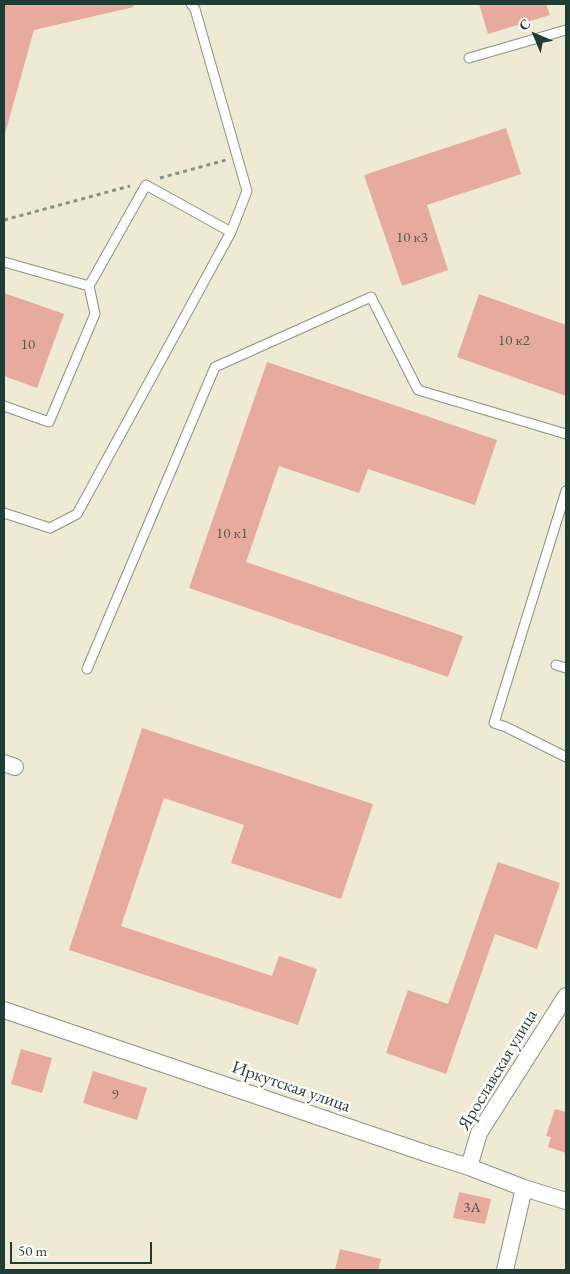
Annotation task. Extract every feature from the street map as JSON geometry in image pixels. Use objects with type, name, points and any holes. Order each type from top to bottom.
[{"type":"street","name":"Ярославская улица","points":[[469,1167],[479,1132],[566,996]]},
{"type":"street","name":"Иркутская улица","points":[[4,1010],[566,1201]]},
{"type":"street","points":[[505,1270],[524,1188]]},
{"type":"lane","points":[[4,513],[50,528],[77,514],[231,232],[247,191],[195,9],[191,4]]},
{"type":"lane","points":[[469,58],[566,30]]},
{"type":"lane","points":[[4,406],[49,422],[95,314],[89,286],[146,185],[231,232]]},
{"type":"lane","points":[[4,262],[89,286]]},
{"type":"lane","points":[[88,669],[215,367],[371,298],[418,390],[566,434]]},
{"type":"lane","points":[[566,492],[494,723],[566,756]]},
{"type":"lane","points":[[556,665],[566,668]]},
{"type":"path","points":[[153,180],[236,157]]},
{"type":"path","points":[[4,220],[134,185]]},
{"type":"building","points":[[4,4],[133,4],[134,7],[34,30],[4,137]]},
{"type":"building","points":[[479,4],[546,4],[550,15],[488,34]]},
{"type":"building","points":[[506,128],[521,174],[427,205],[448,270],[402,286],[364,175]]},
{"type":"building","points":[[4,293],[64,314],[37,388],[4,376]]},
{"type":"building","points":[[479,294],[566,325],[566,396],[457,357]]},
{"type":"building","points":[[267,362],[497,440],[475,505],[368,469],[359,493],[279,466],[246,562],[463,636],[448,677],[189,588]]},
{"type":"building","points":[[142,728],[373,804],[341,899],[231,863],[244,825],[164,798],[121,926],[272,976],[279,956],[317,969],[298,1025],[69,950]]},
{"type":"building","points":[[498,862],[560,883],[537,949],[495,934],[446,1074],[386,1053],[408,990],[448,1004]]},
{"type":"building","points":[[21,1049],[52,1058],[42,1093],[11,1084]]},
{"type":"building","points":[[93,1071],[147,1088],[137,1120],[83,1103]]},
{"type":"building","points":[[555,1109],[566,1112],[566,1153],[548,1147],[551,1137],[546,1136]]},
{"type":"building","points":[[459,1192],[491,1199],[485,1224],[453,1218]]},
{"type":"building","points":[[340,1249],[381,1259],[378,1270],[335,1270]]}]
